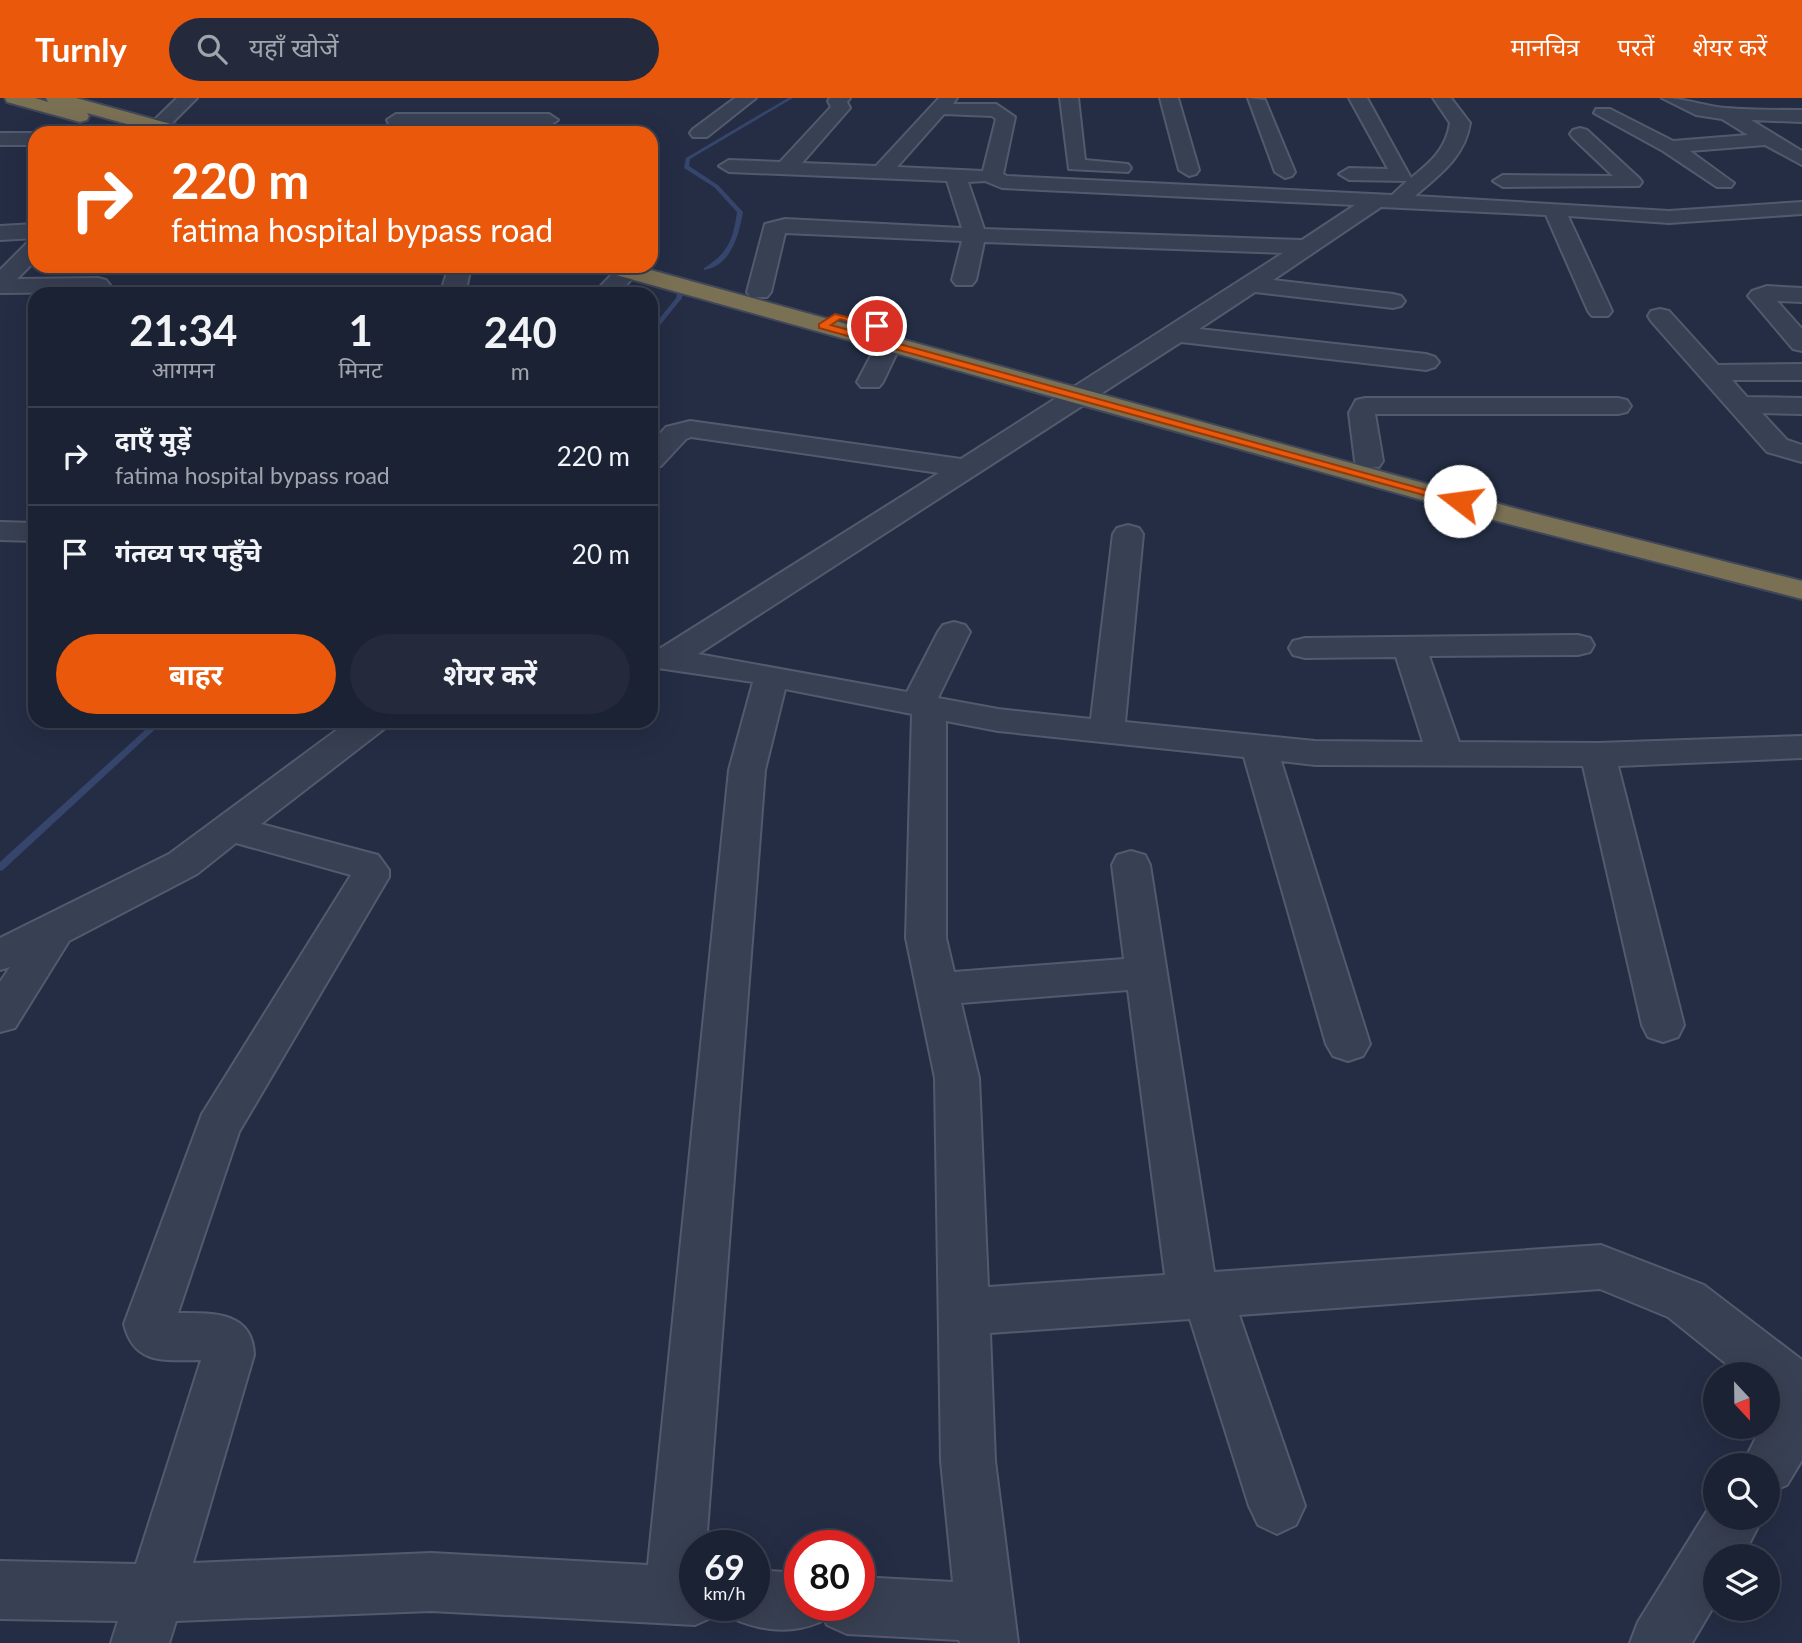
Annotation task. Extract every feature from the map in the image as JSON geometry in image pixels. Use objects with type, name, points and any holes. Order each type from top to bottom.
[{"type":"highway","points":[[14,98],[59,105],[140,126]]},
{"type":"highway","points":[[59,105],[119,126]]},
{"type":"highway","points":[[658,272],[759,292],[889,344],[1369,461],[1700,551],[1802,573]]},
{"type":"highway","points":[[652,273],[1086,390],[1498,512],[1802,590]]},
{"type":"street","points":[[159,126],[188,98]]},
{"type":"street","points":[[700,133],[747,98]]},
{"type":"street","points":[[786,168],[841,108],[838,101],[841,98]]},
{"type":"street","points":[[1069,98],[1073,175],[1091,235]]},
{"type":"street","points":[[1168,98],[1197,177],[1212,244]]},
{"type":"street","points":[[1358,98],[1416,177]]},
{"type":"street","points":[[659,658],[1176,334],[1306,247],[1387,201],[1416,177],[1437,168],[1455,143],[1460,123],[1442,98]]},
{"type":"street","points":[[1671,98],[1703,111],[1802,116]]},
{"type":"street","points":[[881,172],[946,100]]},
{"type":"street","points":[[946,100],[946,109],[996,110],[1005,115],[992,176]]},
{"type":"street","points":[[1256,100],[1285,172]]},
{"type":"street","points":[[47,126],[59,105]]},
{"type":"street","points":[[1604,113],[1670,147],[1724,183]]},
{"type":"street","points":[[1727,114],[1802,159]]},
{"type":"street","points":[[396,120],[552,119]]},
{"type":"street","points":[[1476,180],[1632,182],[1580,134]]},
{"type":"street","points":[[0,139],[28,139]]},
{"type":"street","points":[[1670,147],[1769,139]]},
{"type":"street","points":[[729,166],[992,176],[1002,182],[1135,168]]},
{"type":"street","points":[[1162,169],[1197,177],[1387,201],[1555,209],[1668,218],[1802,208]]},
{"type":"street","points":[[1258,172],[1449,180]]},
{"type":"street","points":[[955,175],[975,235],[964,280]]},
{"type":"street","points":[[1073,175],[1197,177]]},
{"type":"street","points":[[1555,209],[1600,311]]},
{"type":"street","points":[[1717,213],[1744,218],[1802,221]]},
{"type":"street","points":[[759,292],[773,229],[777,226],[975,235],[1091,235],[1212,244],[1306,247]]},
{"type":"street","points":[[0,233],[28,231]]},
{"type":"street","points":[[0,285],[28,255]]},
{"type":"street","points":[[611,287],[624,273]]},
{"type":"street","points":[[0,285],[98,285]]},
{"type":"street","points":[[1250,285],[1393,301]]},
{"type":"street","points":[[1802,295],[1767,293],[1760,296],[1802,344]]},
{"type":"street","points":[[1660,316],[1777,446],[1802,454]]},
{"type":"street","points":[[1176,334],[1426,362]]},
{"type":"street","points":[[870,382],[889,344]]},
{"type":"street","points":[[1710,373],[1802,372]]},
{"type":"street","points":[[1739,405],[1802,406]]},
{"type":"street","points":[[1369,461],[1362,412],[1365,407],[1618,406]]},
{"type":"street","points":[[658,452],[676,433],[690,429],[964,468]]},
{"type":"street","points":[[1107,731],[1128,534]]},
{"type":"street","points":[[875,1610],[988,1628],[968,1461],[957,1078],[926,938],[923,705],[954,632]]},
{"type":"street","points":[[1306,648],[1578,646]]},
{"type":"street","points":[[1409,647],[1445,754]]},
{"type":"street","points":[[659,658],[772,676],[998,720],[1315,753],[1598,755],[1802,747]]},
{"type":"street","points":[[690,1530],[745,783],[772,676]]},
{"type":"street","points":[[0,955],[55,931],[183,864],[363,728]]},
{"type":"street","points":[[1259,747],[1348,1044]]},
{"type":"street","points":[[1598,755],[1664,1025]]},
{"type":"street","points":[[148,1618],[228,1355],[228,1343],[219,1337],[158,1336],[151,1332],[149,1324],[218,1127],[370,877],[370,870],[364,864],[230,829]]},
{"type":"street","points":[[1131,865],[1200,1295],[1277,1506]]},
{"type":"street","points":[[0,1016],[55,931]]},
{"type":"street","points":[[937,989],[1147,973]]},
{"type":"street","points":[[964,1312],[1601,1266],[1686,1301],[1802,1392]]},
{"type":"street","points":[[1776,1453],[1802,1411]]},
{"type":"street","points":[[1659,1643],[1727,1530]]},
{"type":"street","points":[[0,1590],[148,1618],[431,1582],[679,1596]]},
{"type":"waterway","points":[[706,269],[722,258],[731,246],[740,212],[716,186],[686,167],[688,158],[791,98]]},
{"type":"waterway","points":[[658,324],[679,298],[680,291]]},
{"type":"waterway","points":[[0,868],[152,728]]},
{"type":"route","points":[[877,326],[839,316],[823,326],[1460,501]]}]
